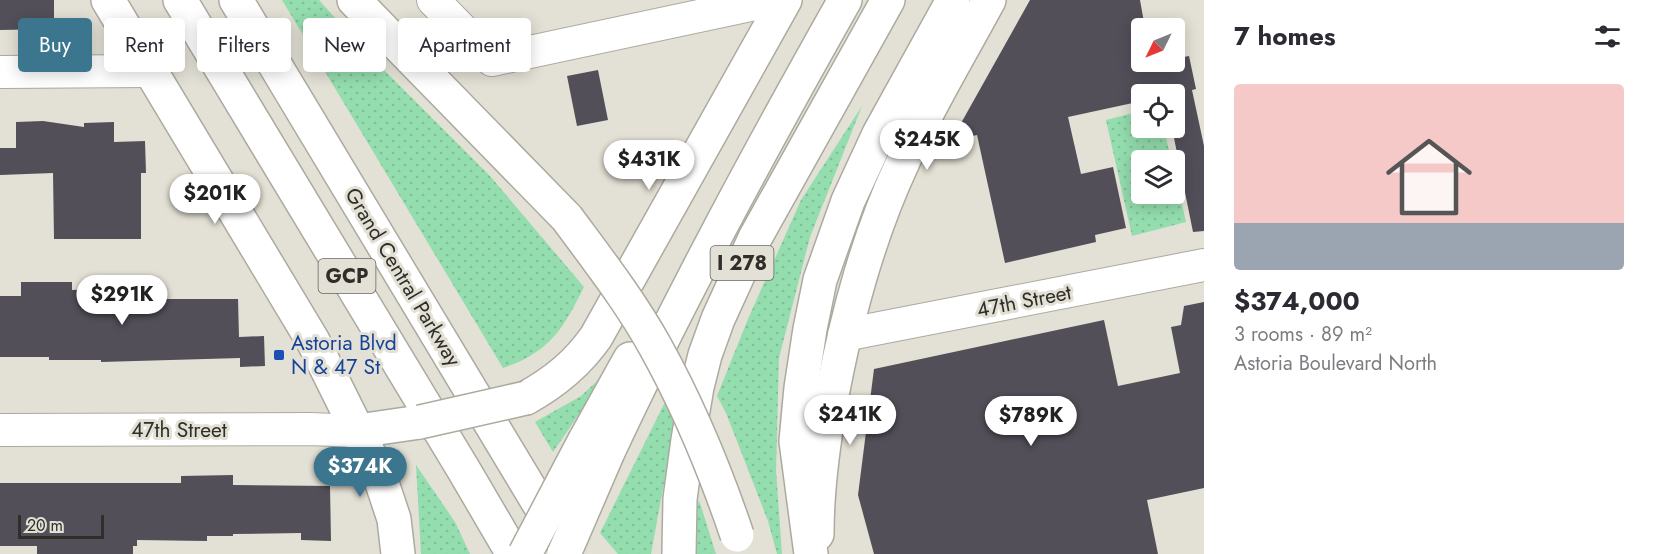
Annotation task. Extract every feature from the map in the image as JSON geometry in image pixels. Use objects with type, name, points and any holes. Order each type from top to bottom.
[{"type":"main road","points":[[108,0],[119,18]]},
{"type":"main road","name":"GCP","points":[[180,0],[513,554]]},
{"type":"main road","name":"Grand Central Parkway","points":[[236,0],[569,554]]},
{"type":"main road","points":[[354,0],[567,218],[601,263],[655,345],[703,441],[740,545]]},
{"type":"main road","points":[[358,431],[420,422],[526,398],[563,374],[582,357],[596,338],[785,0]]},
{"type":"main road","name":"I 278","points":[[564,554],[596,446],[675,312],[769,134],[845,0]]},
{"type":"main road","name":"I 278","points":[[679,554],[680,499],[688,440],[697,387],[718,319],[754,238],[888,0]]},
{"type":"main road","points":[[811,554],[796,441],[804,365],[820,280],[848,201],[879,134],[953,0]]},
{"type":"main road","points":[[817,554],[817,506],[826,426],[844,335],[866,254],[898,172],[989,0]]},
{"type":"main road","points":[[152,72],[294,307],[358,431],[389,500],[394,519],[398,554]]},
{"type":"main road","points":[[525,554],[596,446]]},
{"type":"street","points":[[433,0],[492,60],[774,0]]},
{"type":"street","points":[[0,72],[104,71]]},
{"type":"street","name":"47th Street","points":[[844,335],[1204,265]]},
{"type":"street","name":"47th Street","points":[[0,430],[310,429],[358,431]]},
{"type":"green space","points":[[282,0],[319,0],[335,18],[303,18],[303,35]]},
{"type":"green space","points":[[325,72],[386,72],[490,176],[584,287],[562,327],[544,346],[519,362],[503,368]]},
{"type":"green space","points":[[862,106],[810,237],[779,358],[776,470],[782,554],[777,554],[768,521],[726,413],[717,396],[748,319],[801,200]]},
{"type":"green space","points":[[1131,114],[1131,138],[1166,138],[1169,150],[1131,150],[1131,204],[1182,204],[1186,222],[1132,236],[1106,120]]},
{"type":"green space","points":[[610,369],[553,452],[535,422],[581,396]]},
{"type":"green space","points":[[684,373],[651,554],[618,554],[600,533],[669,394]]},
{"type":"green space","points":[[416,465],[455,522],[470,554],[421,554]]},
{"type":"green space","points":[[699,500],[716,554],[688,554],[687,548]]},
{"type":"building","points":[[0,0],[54,0],[54,18],[18,18],[18,30],[0,30]]},
{"type":"building","points":[[1030,0],[1140,0],[1143,18],[1131,18],[1131,72],[1185,72],[1185,57],[1189,56],[1196,89],[1192,90],[1204,146],[1204,231],[1193,232],[1185,192],[1185,150],[1176,150],[1174,138],[1185,138],[1185,84],[1131,84],[1131,103],[1068,117],[1081,174],[1113,167],[1126,228],[1095,235],[1096,242],[1005,263],[977,135],[951,141]]},
{"type":"building","points":[[598,70],[608,120],[577,126],[567,76]]},
{"type":"building","points":[[43,121],[84,127],[84,123],[114,122],[114,142],[145,141],[146,173],[141,173],[141,239],[54,239],[53,173],[0,175],[0,148],[16,148],[16,122]]},
{"type":"building","points":[[21,282],[72,282],[72,290],[163,287],[164,299],[238,299],[239,337],[264,336],[265,366],[240,367],[240,358],[101,362],[101,360],[49,360],[49,357],[0,357],[0,296],[21,296]]},
{"type":"building","points":[[1204,302],[1204,488],[1147,500],[1158,554],[874,554],[858,495],[874,369],[1104,320],[1118,386],[1180,373],[1171,327],[1181,325],[1184,306]]},
{"type":"building","points":[[233,475],[233,485],[330,486],[331,541],[301,540],[301,533],[207,536],[207,541],[137,540],[137,546],[133,546],[133,554],[37,554],[37,546],[0,546],[0,483],[181,483],[181,476]]},
{"type":"place","name":"Astoria Blvd N & 47 St","points":[[279,355]]}]
